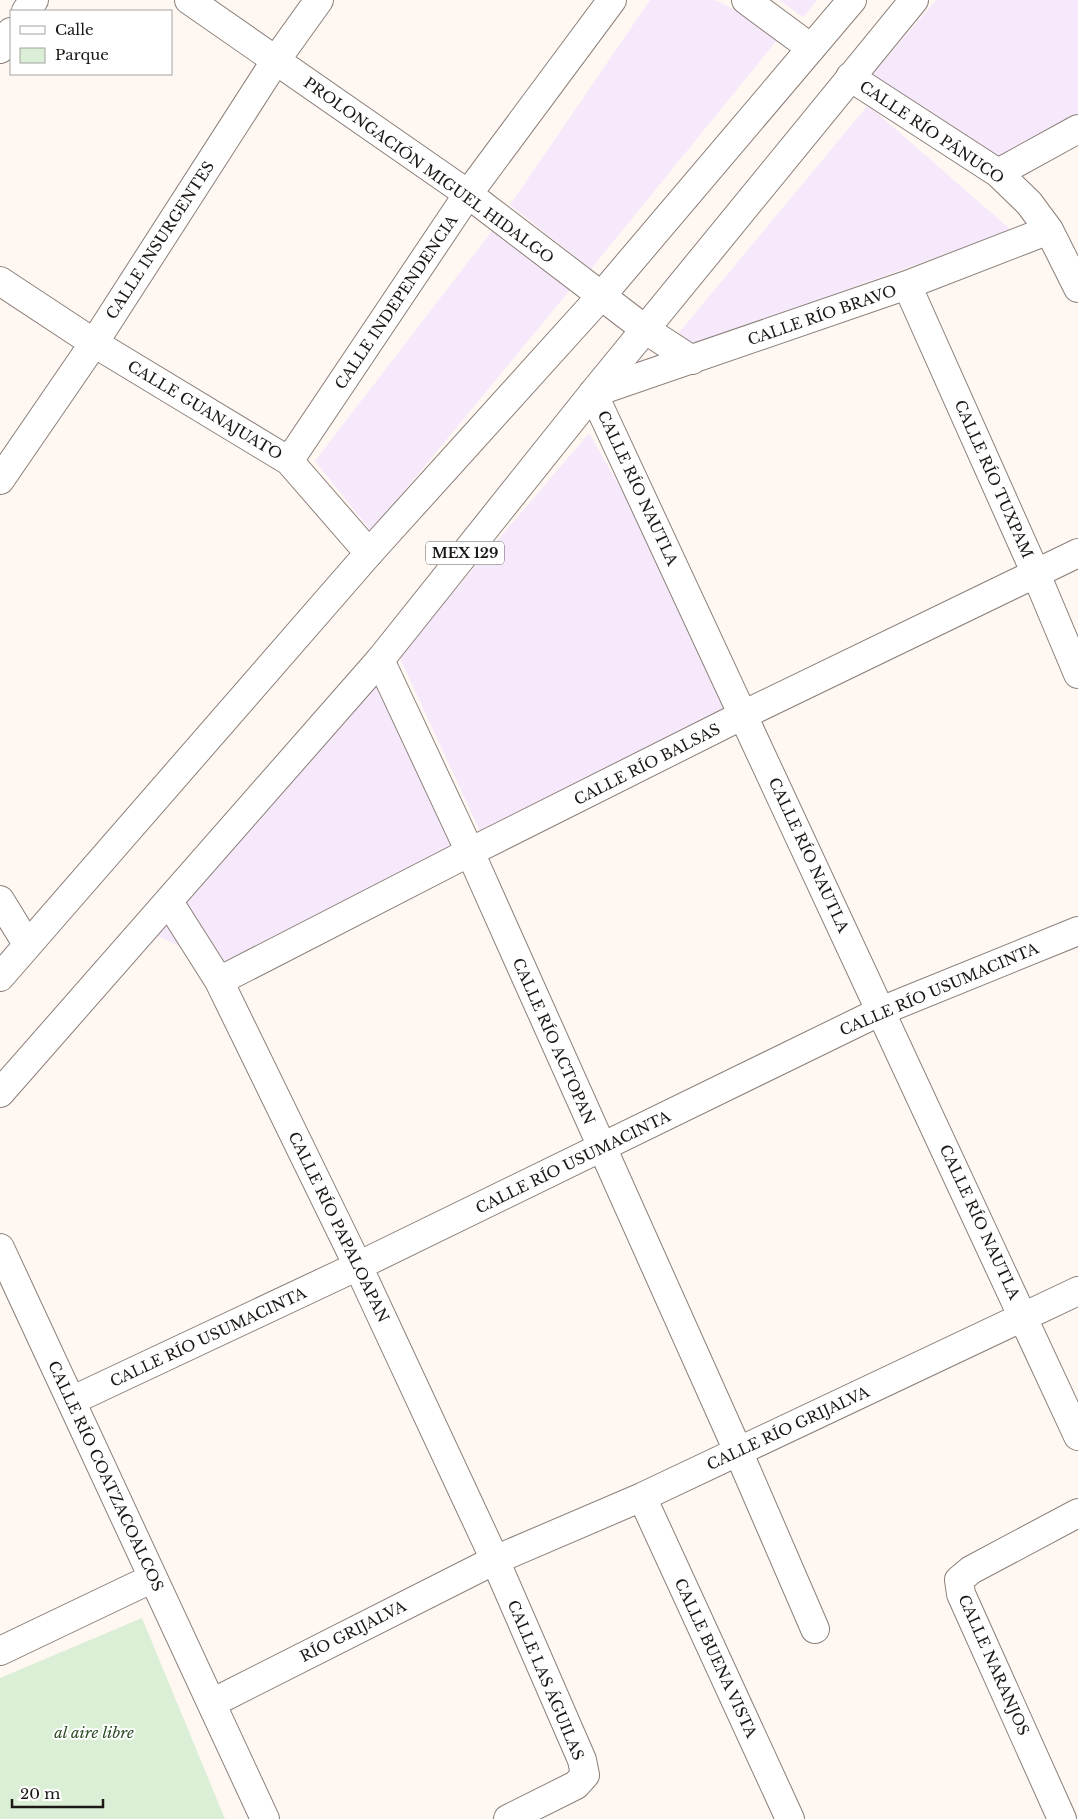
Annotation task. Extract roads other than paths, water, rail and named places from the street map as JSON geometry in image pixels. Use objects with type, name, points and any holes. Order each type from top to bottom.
[{"type":"street","name":"PROLONGACIÓN MIGUEL HIDALGO","points":[[189,0],[468,194],[646,330],[692,360]]},
{"type":"street","name":"CALLE INSURGENTES","points":[[0,480],[94,343],[276,60],[319,0]]},
{"type":"street","name":"CALLE INDEPENDENCIA","points":[[289,461],[468,194],[612,0]]},
{"type":"street","points":[[746,0],[811,48]]},
{"type":"street","points":[[0,977],[369,553],[602,295],[852,0]]},
{"type":"street","name":"MEX 129","points":[[0,1093],[380,660],[593,393],[914,0]]},
{"type":"street","points":[[0,49],[10,34]]},
{"type":"street","name":"CALLE RÍO PÁNUCO","points":[[850,77],[998,173],[1029,202],[1049,230],[1078,288]]},
{"type":"street","points":[[998,173],[1078,129]]},
{"type":"street","name":"CALLE RÍO BRAVO","points":[[593,393],[907,285],[1049,230]]},
{"type":"street","name":"CALLE GUANAJUATO","points":[[0,281],[94,343],[289,461],[369,553]]},
{"type":"street","name":"CALLE RÍO TUXPAM","points":[[907,285],[1036,574],[1078,674]]},
{"type":"street","name":"CALLE RÍO NAUTLA","points":[[593,393],[1078,1436]]},
{"type":"street","name":"CALLE RÍO BALSAS","points":[[219,981],[470,852],[744,715],[1078,553]]},
{"type":"street","name":"CALLE RÍO ACTOPAN","points":[[380,660],[470,852],[738,1451],[815,1629]]},
{"type":"street","points":[[0,900],[27,944]]},
{"type":"street","name":"CALLE RÍO PAPALOAPAN","points":[[169,902],[219,981],[358,1266],[495,1560]]},
{"type":"street","name":"CALLE RÍO USUMACINTA","points":[[71,1400],[358,1266],[881,1011],[1078,931]]},
{"type":"street","name":"CALLE RÍO COATZACOALCOS","points":[[0,1248],[265,1819]]},
{"type":"street","name":"CALLE RÍO GRIJALVA","points":[[495,1560],[642,1497],[1078,1291]]},
{"type":"street","name":"CALLE BUENA VISTA","points":[[642,1497],[790,1819]]},
{"type":"street","name":"CALLE NARANJOS","points":[[1062,1819],[961,1594],[959,1580],[970,1570],[1078,1513]]},
{"type":"street","name":"RÍO GRIJALVA","points":[[212,1703],[495,1560]]},
{"type":"street","name":"CALLE LAS ÁGUILAS","points":[[495,1560],[582,1760],[585,1775],[576,1785],[508,1819]]},
{"type":"street","points":[[0,1651],[153,1578]]},
{"type":"park label","name":"al aire libre","points":[[94,1732]]}]
